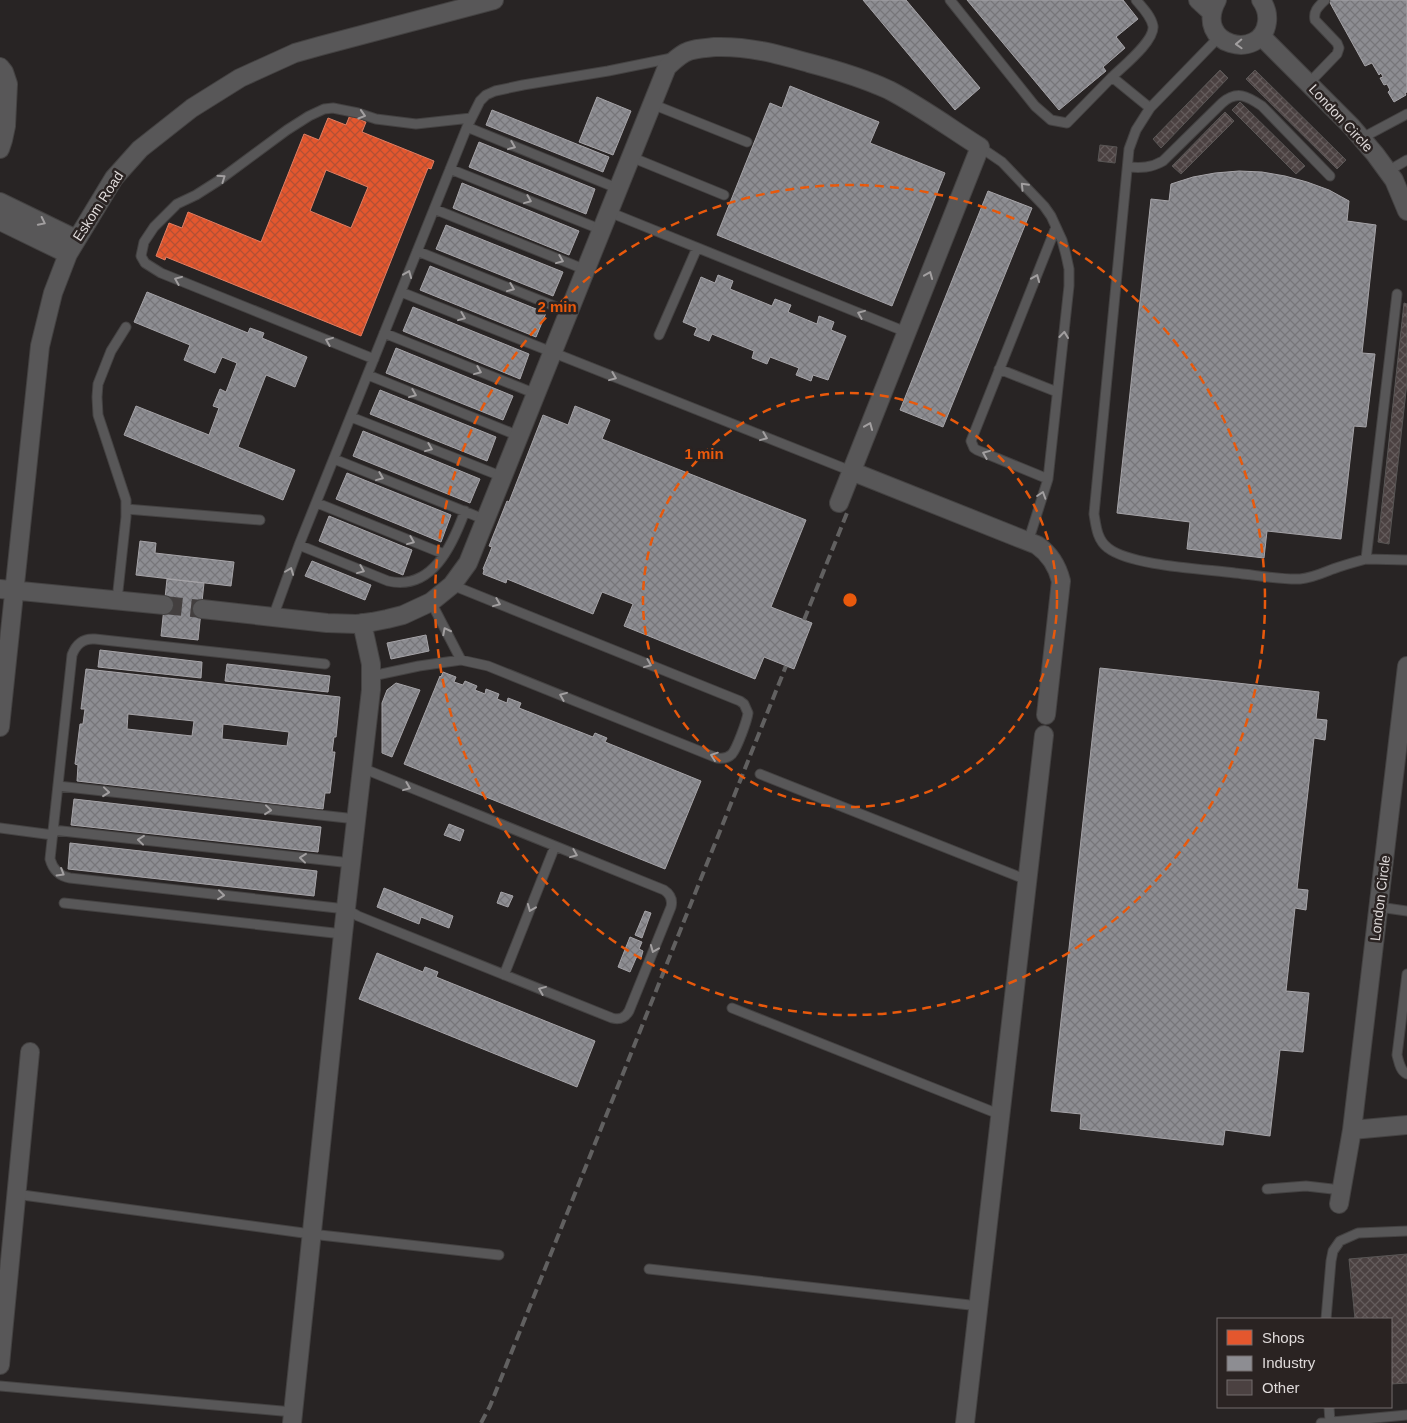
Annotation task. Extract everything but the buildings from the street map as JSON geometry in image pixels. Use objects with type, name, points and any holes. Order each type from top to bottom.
[{"type":"street","name":"Eskom Road","points":[[0,727],[8,590],[18,557],[40,346],[53,293],[72,246],[114,178],[140,149],[192,108],[240,78],[295,53],[494,0]]},
{"type":"street","points":[[1209,4],[1212,27],[1218,37],[1232,45],[1243,45],[1261,36],[1267,25],[1267,13],[1261,0]]},
{"type":"street","name":"London Circle","points":[[1261,36],[1362,138],[1394,180],[1407,211]]},
{"type":"street","points":[[202,609],[328,623],[362,623],[387,619],[431,602],[452,584],[468,563],[486,520],[667,67],[678,57],[689,51],[707,48],[759,49],[836,70],[888,90],[980,147],[839,503]]},
{"type":"street","points":[[0,67],[8,84],[6,126],[0,149]]},
{"type":"street","points":[[0,202],[72,246]]},
{"type":"street","points":[[0,221],[72,246]]},
{"type":"street","points":[[851,471],[1028,542],[1045,551],[1052,558],[1061,581],[1046,715]]},
{"type":"street","points":[[8,590],[164,605]]},
{"type":"street","points":[[293,1418],[311,1234],[372,676],[362,623]]},
{"type":"street","name":"London Circle","points":[[1340,1197],[1352,1130],[1378,907],[1405,705],[1407,666]]},
{"type":"street","points":[[965,1423],[1044,735]]},
{"type":"street","points":[[0,1365],[30,1052]]},
{"type":"street","points":[[1352,1130],[1407,1125]]},
{"type":"lane","points":[[950,0],[1035,106],[1050,120],[1067,123],[1141,49],[1151,36],[1153,27],[1150,17],[1136,0]]},
{"type":"lane","points":[[1309,83],[1337,54],[1337,43],[1315,20],[1316,10],[1325,0]]},
{"type":"lane","points":[[1218,37],[1150,108],[1140,122],[1129,150],[1094,514],[1096,530],[1106,547],[1115,553],[1130,558],[1162,564],[1277,578],[1300,579],[1311,577],[1366,559],[1407,560]]},
{"type":"lane","points":[[273,617],[384,333],[467,127],[480,101],[494,91],[523,84],[608,71],[678,57]]},
{"type":"lane","points":[[1112,77],[1150,108]]},
{"type":"lane","points":[[1128,167],[1143,168],[1163,161],[1230,96],[1242,96],[1252,99],[1262,106],[1330,176]]},
{"type":"lane","points":[[652,104],[747,142]]},
{"type":"lane","points":[[374,359],[161,273],[145,263],[141,256],[144,242],[154,227],[177,204],[218,181],[287,130],[324,109],[333,108],[376,119],[416,124],[471,118]]},
{"type":"lane","points":[[1362,138],[1407,114]]},
{"type":"lane","points":[[467,127],[619,188]]},
{"type":"lane","points":[[980,147],[1002,162],[1044,206],[1056,226],[1069,269],[1069,286],[1048,479],[1028,542]]},
{"type":"lane","points":[[631,157],[724,194]]},
{"type":"lane","points":[[1388,171],[1407,160]]},
{"type":"lane","points":[[450,169],[602,230]]},
{"type":"lane","points":[[434,210],[586,270]]},
{"type":"lane","points":[[609,212],[906,332]]},
{"type":"lane","points":[[1048,479],[977,450],[972,445],[972,437],[1056,226]]},
{"type":"lane","points":[[659,335],[696,248]]},
{"type":"lane","points":[[417,251],[569,312]]},
{"type":"lane","points":[[401,292],[851,471]]},
{"type":"lane","points":[[1366,559],[1397,294]]},
{"type":"lane","points":[[117,600],[126,517],[126,500],[98,416],[97,397],[98,384],[111,351],[126,327]]},
{"type":"lane","points":[[384,333],[536,394]]},
{"type":"lane","points":[[999,369],[1057,392]]},
{"type":"lane","points":[[368,375],[519,436]]},
{"type":"lane","points":[[351,416],[502,478]]},
{"type":"lane","points":[[334,459],[486,520]]},
{"type":"lane","points":[[316,503],[444,554]]},
{"type":"lane","points":[[126,509],[260,520]]},
{"type":"lane","points":[[300,546],[388,581],[396,583],[417,580],[438,564],[457,533],[465,511]]},
{"type":"lane","points":[[372,676],[419,666],[461,660],[488,666],[718,758],[727,758],[734,751],[748,713],[744,704],[740,701],[452,584]]},
{"type":"lane","points":[[431,602],[461,660]]},
{"type":"lane","points":[[325,664],[96,639],[84,640],[78,644],[72,655],[50,859],[52,866],[65,877],[346,909],[358,916],[612,1018],[622,1018],[629,1011],[671,907],[672,902],[668,893],[362,768]]},
{"type":"lane","points":[[760,774],[1027,880]]},
{"type":"lane","points":[[58,786],[356,819]]},
{"type":"lane","points":[[0,828],[351,863]]},
{"type":"lane","points":[[504,975],[555,846]]},
{"type":"lane","points":[[64,903],[343,934]]},
{"type":"lane","points":[[1378,907],[1407,911]]},
{"type":"lane","points":[[1407,974],[1396,1055],[1400,1067],[1407,1074]]},
{"type":"lane","points":[[732,1008],[1001,1115]]},
{"type":"lane","points":[[1267,1189],[1306,1186],[1340,1197]]},
{"type":"lane","points":[[15,1194],[311,1234],[500,1255]]},
{"type":"lane","points":[[1326,1318],[1331,1261],[1333,1251],[1340,1241],[1358,1233],[1407,1231]]},
{"type":"lane","points":[[649,1269],[979,1306]]},
{"type":"lane","points":[[0,1386],[293,1418]]},
{"type":"lane","points":[[1329,1408],[1326,1423],[1407,1415]]},
{"type":"tunnel","points":[[164,605],[202,609]]},
{"type":"railway","points":[[804,620],[847,513]]},
{"type":"railway","points":[[481,1423],[490,1406],[786,666]]}]
